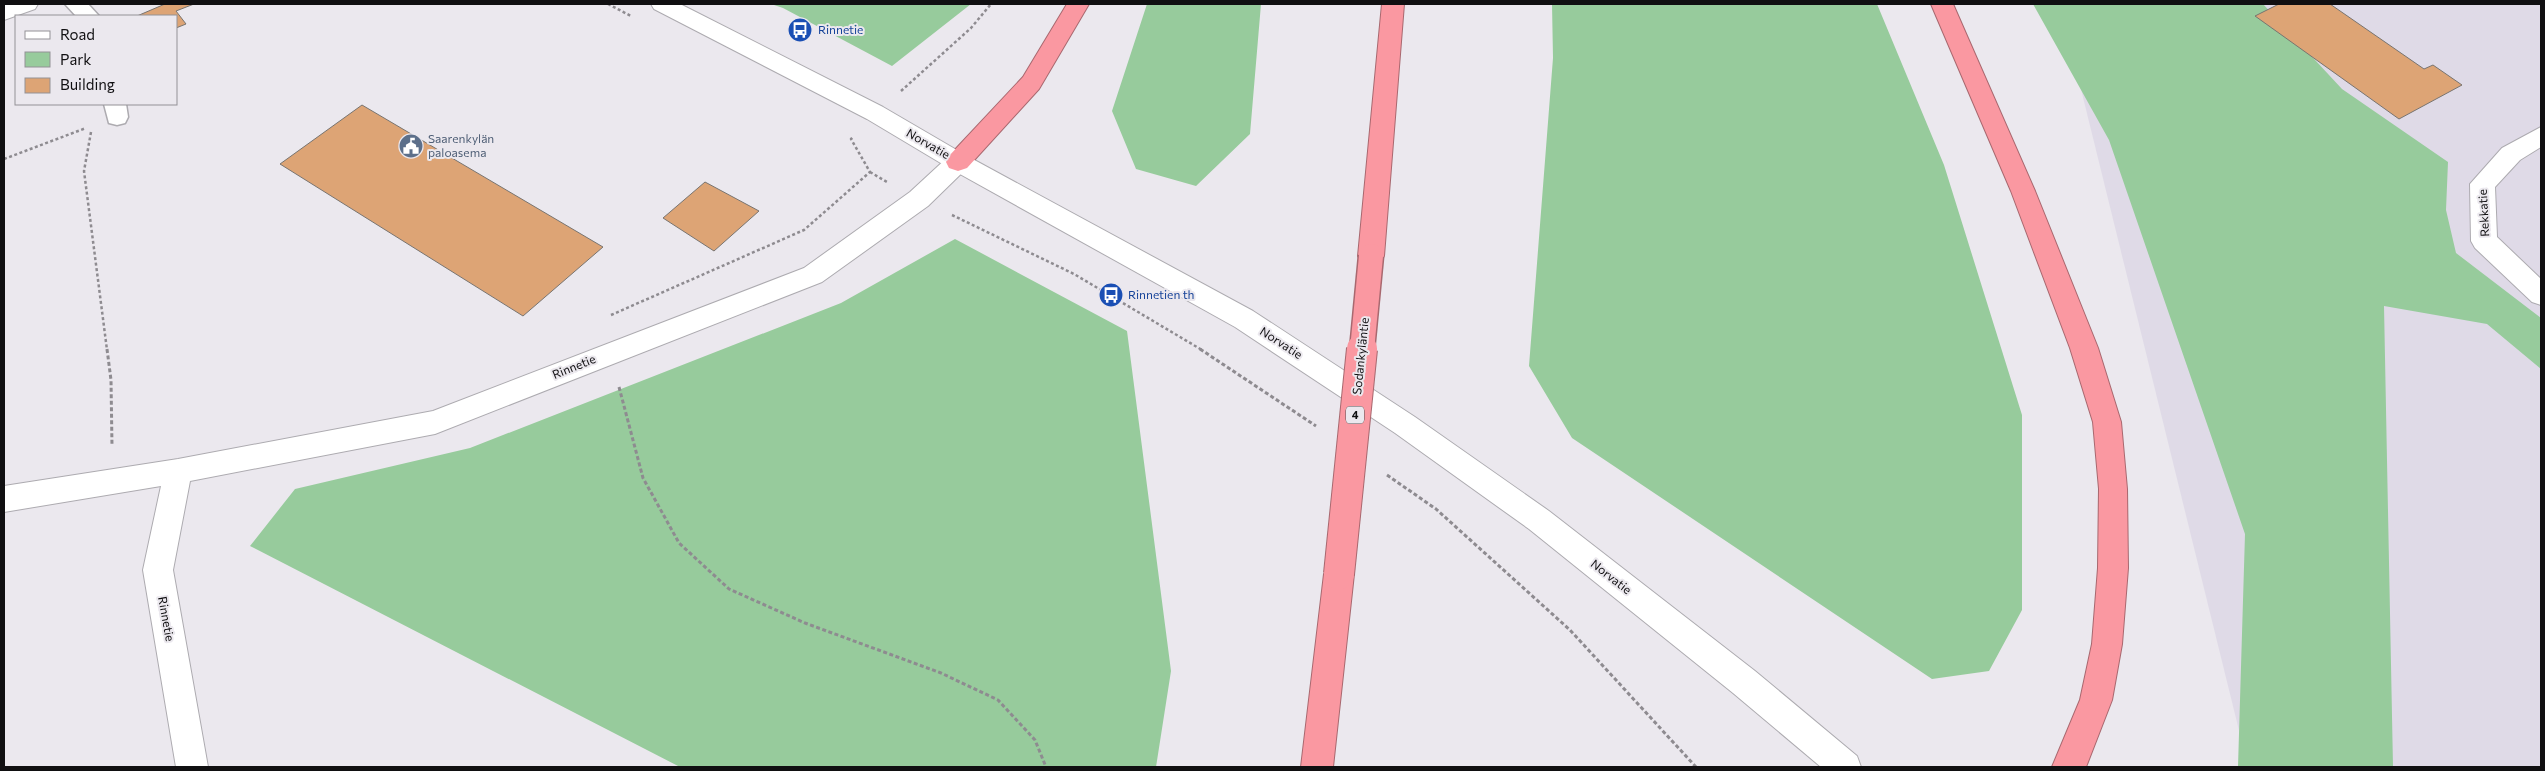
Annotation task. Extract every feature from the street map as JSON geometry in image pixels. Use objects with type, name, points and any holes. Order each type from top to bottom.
[{"type":"highway","points":[[958,162],[1031,83],[1078,4]]},
{"type":"highway","name":"Sodankyläntie","points":[[1317,767],[1339,574],[1371,256],[1393,4]]},
{"type":"highway","points":[[1942,4],[2023,191],[2084,348],[2107,422],[2113,490],[2113,568],[2107,644],[2096,700],[2076,753],[2068,767]]},
{"type":"street","points":[[4,12],[27,4]]},
{"type":"street","name":"Norvatie","points":[[662,4],[875,113],[958,162],[1244,319],[1405,425],[1538,520],[1744,682],[1844,767]]},
{"type":"street","name":"Rekkatie","points":[[2541,136],[2511,154],[2482,184],[2484,241],[2541,295]]},
{"type":"street","name":"Rinnetie","points":[[4,499],[178,471],[434,422],[812,275],[919,199],[958,162]]},
{"type":"street","name":"Rinnetie","points":[[178,471],[158,570],[192,767]]},
{"type":"lane","points":[[75,4],[88,15]]},
{"type":"path","points":[[991,4],[971,28],[875,113],[851,139],[870,172],[919,199],[1039,255],[1111,295],[1169,330],[1322,431]]},
{"type":"path","points":[[4,159],[92,125],[84,171],[111,380],[113,482]]},
{"type":"path","points":[[870,172],[804,230],[603,319],[609,353],[643,478],[679,543],[729,589],[805,623],[940,674],[998,700],[1035,740],[1046,767]]},
{"type":"path","points":[[1379,470],[1436,509],[1570,630],[1696,767]]},
{"type":"shaded area","points":[[2060,4],[2541,4],[2541,767],[2248,767]]},
{"type":"green space","points":[[771,4],[971,4],[892,66],[783,8]]},
{"type":"green space","points":[[1147,4],[1261,4],[1250,134],[1196,186],[1136,169],[1112,111]]},
{"type":"green space","points":[[1552,4],[1877,4],[1944,165],[2022,415],[2022,610],[1989,671],[1932,679],[1572,438],[1529,366],[1553,58]]},
{"type":"green space","points":[[2033,4],[2263,4],[2342,89],[2448,162],[2446,210],[2456,253],[2541,318],[2541,369],[2487,324],[2384,306],[2393,767],[2238,767],[2245,534],[2109,140]]},
{"type":"green space","points":[[955,239],[1127,331],[1171,671],[1156,767],[680,767],[250,546],[295,489],[470,448],[841,303]]},
{"type":"building","points":[[165,4],[194,4],[176,11],[186,24],[178,27],[178,15],[139,15]]},
{"type":"building","points":[[2279,4],[2330,4],[2424,69],[2433,65],[2462,85],[2399,119],[2255,16]]},
{"type":"building","points":[[362,105],[603,247],[523,316],[280,164]]},
{"type":"building","points":[[705,182],[759,211],[714,251],[663,218]]},
{"type":"place","name":"Rinnetie","points":[[800,30]]},
{"type":"place","name":"Saarenkylän paloasema","points":[[411,146]]},
{"type":"place","name":"Rinnetien th","points":[[1111,295]]}]
